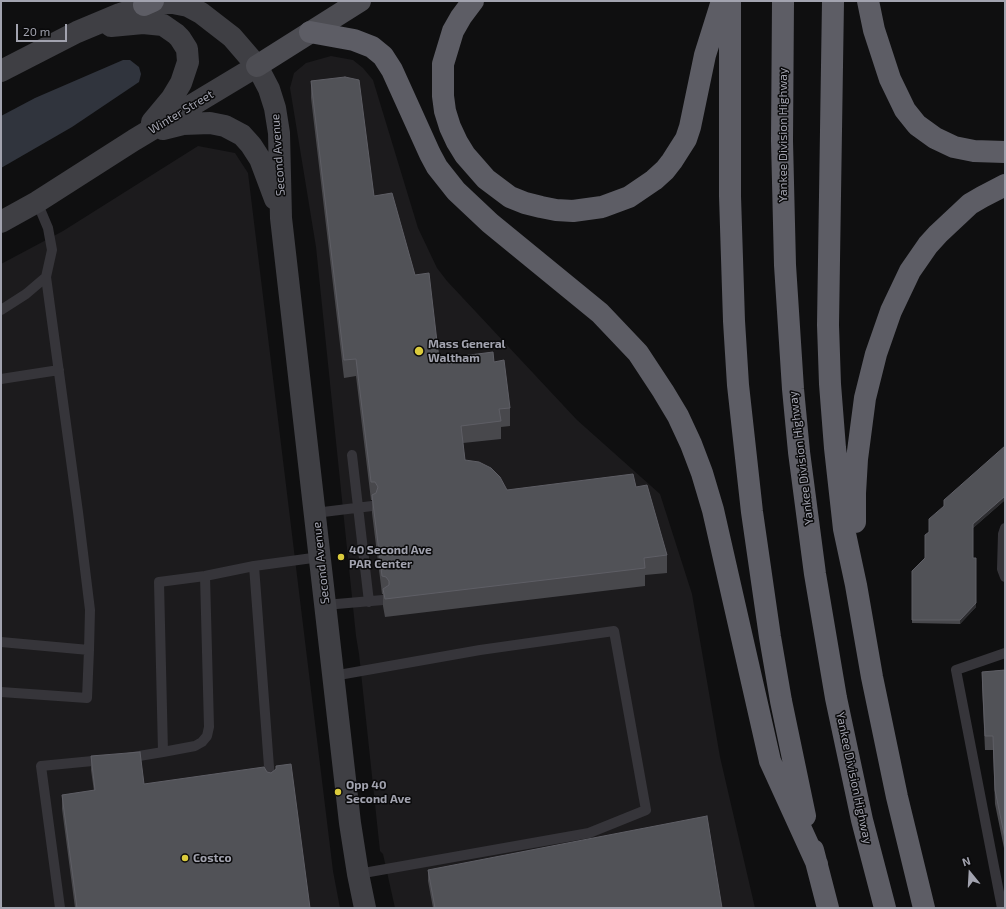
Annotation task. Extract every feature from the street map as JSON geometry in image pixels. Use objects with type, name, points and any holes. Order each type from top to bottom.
[{"type":"highway","points":[[473,1],[453,31],[443,64],[443,90],[446,111],[450,127],[457,142],[465,155],[486,179],[510,197],[541,207],[573,211],[602,207],[629,197],[654,180],[672,161],[686,139],[690,127],[705,56],[722,1]]},
{"type":"highway","points":[[730,1],[731,259],[734,321],[745,450],[770,638],[792,757],[816,864],[828,908]]},
{"type":"highway","name":"Yankee Division Highway","points":[[783,1],[782,141],[785,265],[793,389],[799,452],[816,574],[836,698],[862,820],[885,908]]},
{"type":"highway","points":[[833,1],[828,292],[829,361],[835,448],[843,522],[872,677],[897,797],[924,908]]},
{"type":"highway","points":[[868,1],[880,49],[894,90],[905,110],[918,125],[935,138],[954,146],[979,152],[1005,152]]},
{"type":"highway","points":[[310,32],[354,40],[372,47],[383,56],[392,70],[423,141],[437,167],[451,186],[466,202],[490,223],[600,313],[638,353],[664,391],[691,444],[702,473],[713,510],[770,761],[816,864]]},
{"type":"highway","points":[[856,586],[855,512],[858,444],[876,354],[886,325],[904,283],[919,258],[938,234],[961,212],[982,197],[1005,185]]},
{"type":"highway","points":[[919,258],[979,215],[1005,201]]},
{"type":"main road","name":"Winter Street","points":[[257,66],[360,1]]},
{"type":"street","points":[[1,70],[103,21],[152,2]]},
{"type":"street","name":"Second Avenue","points":[[152,2],[172,3],[188,6],[201,12],[232,37],[257,66],[269,89],[277,118],[280,148],[282,218],[325,605],[350,823],[365,908]]},
{"type":"street","points":[[62,40],[101,28],[143,23],[162,25],[172,30],[180,38],[187,49],[188,55],[185,76],[177,90],[157,116],[134,140]]},
{"type":"street","name":"Winter Street","points":[[1,222],[37,202],[134,140],[257,66]]},
{"type":"street","name":"Second Avenue","points":[[134,140],[164,129],[188,124],[210,123],[232,129],[246,139],[260,159],[282,218]]},
{"type":"lane","points":[[1,692],[86,698],[90,610],[46,276],[52,250],[48,228],[37,202]]},
{"type":"lane","points":[[1,310],[26,294],[46,276]]},
{"type":"lane","points":[[1,379],[59,370]]},
{"type":"lane","points":[[352,455],[369,602]]},
{"type":"lane","points":[[315,513],[372,506]]},
{"type":"lane","points":[[1005,528],[1003,534],[1002,569],[1005,577]]},
{"type":"lane","points":[[163,752],[159,582],[204,576],[254,566],[320,557]]},
{"type":"lane","points":[[254,566],[270,780]]},
{"type":"lane","points":[[60,908],[41,766],[114,759],[163,752],[195,746],[202,742],[207,736],[209,728],[204,576]]},
{"type":"lane","points":[[325,605],[383,600]]},
{"type":"lane","points":[[333,676],[480,650],[614,631],[646,810],[589,833],[358,874]]},
{"type":"lane","points":[[1,642],[89,650]]},
{"type":"lane","points":[[1002,908],[956,670],[1005,653]]},
{"type":"shaded area","points":[[331,56],[353,60],[363,68],[373,80],[418,228],[437,268],[447,281],[577,420],[660,494],[692,594],[720,757],[755,908],[395,908],[383,854],[380,851],[356,636],[316,247],[290,88],[294,73],[306,63]]},
{"type":"shaded area","points":[[123,60],[130,60],[139,67],[141,74],[139,82],[72,127],[1,168],[1,116],[35,98]]},
{"type":"shaded area","points":[[198,146],[235,153],[248,173],[333,871],[340,908],[1,908],[1,264],[63,231]]},
{"type":"building","points":[[345,77],[359,80],[374,196],[392,193],[415,275],[429,273],[439,359],[493,352],[494,362],[504,360],[510,408],[499,409],[501,421],[461,426],[465,460],[479,462],[491,468],[500,477],[507,490],[633,474],[636,487],[647,485],[667,555],[644,558],[645,568],[385,599],[383,589],[389,585],[389,581],[386,577],[382,576],[372,495],[376,493],[378,487],[375,482],[371,482],[356,359],[344,360],[311,81]]},
{"type":"building","points":[[1005,446],[1005,496],[973,524],[973,558],[976,558],[976,603],[960,620],[912,620],[912,571],[925,558],[925,535],[929,532],[929,519],[944,506],[944,500]]},
{"type":"building","points":[[1005,670],[1005,839],[995,790],[993,736],[985,736],[982,672]]},
{"type":"building","name":"Costco","points":[[140,752],[144,784],[264,767],[267,772],[271,773],[276,769],[276,766],[291,764],[310,908],[77,908],[62,795],[95,790],[91,756]]},
{"type":"building","points":[[707,816],[722,908],[435,908],[428,870]]},
{"type":"place","name":"Mass General Waltham","points":[[419,351]]},
{"type":"place","name":"40 Second Ave PAR Center","points":[[341,557]]},
{"type":"place","name":"Opp 40 Second Ave","points":[[338,792]]},
{"type":"place","name":"Costco","points":[[185,858]]}]
